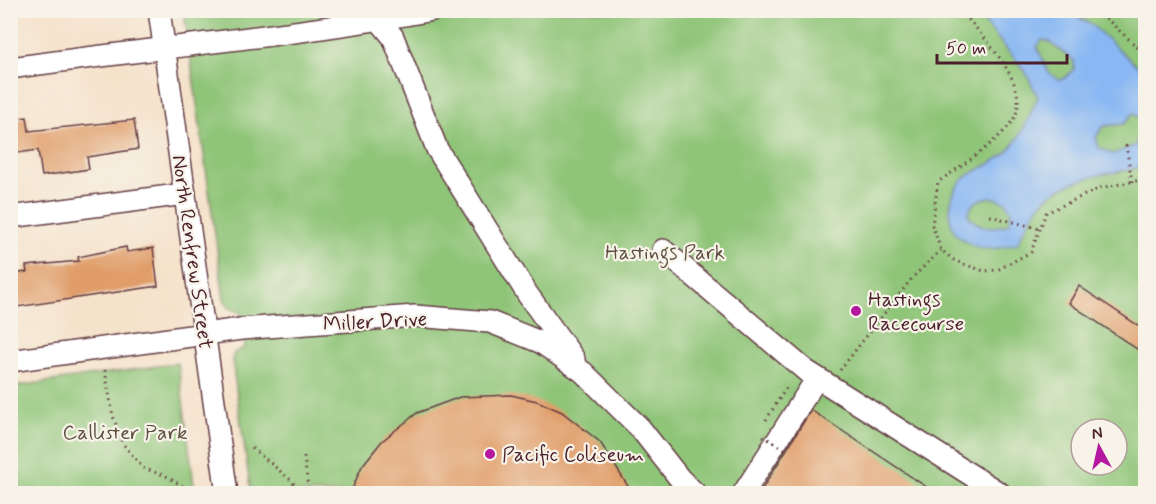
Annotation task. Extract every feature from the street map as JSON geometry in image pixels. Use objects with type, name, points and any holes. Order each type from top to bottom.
[{"type":"street","name":"North Renfrew Street","points":[[159,10],[227,494]]},
{"type":"street","points":[[10,68],[165,48],[378,15],[433,10]]},
{"type":"street","points":[[378,15],[393,37],[437,148],[528,295],[583,372]]},
{"type":"street","points":[[10,218],[185,194]]},
{"type":"street","points":[[663,250],[824,382],[1001,494]]},
{"type":"street","name":"Miller Drive","points":[[10,361],[204,334],[415,316],[490,322],[540,342],[583,372],[640,428],[686,489]]},
{"type":"street","points":[[743,494],[824,382]]},
{"type":"path","points":[[961,10],[1004,64],[1019,97],[1014,119],[982,151],[938,182],[932,225],[941,250],[955,261],[984,271],[997,270],[1031,252],[1046,213],[1100,188],[1146,179]]},
{"type":"path","points":[[1097,10],[1146,55]]},
{"type":"path","points":[[1126,145],[1132,182]]},
{"type":"path","points":[[990,216],[1041,229]]},
{"type":"path","points":[[824,382],[913,277],[941,250]]},
{"type":"path","points":[[105,369],[112,416],[123,444],[143,468],[166,476],[194,493]]},
{"type":"path","points":[[763,436],[786,450]]},
{"type":"path","points":[[252,448],[292,481],[300,494]]},
{"type":"path","points":[[304,457],[309,494]]},
{"type":"green space","name":"Hastings Racecourse","points":[[184,11],[1145,11],[1145,493],[251,493],[232,360],[234,353],[245,347],[240,312],[229,308],[224,299]]},
{"type":"green space","name":"Callister Park","points":[[178,363],[195,493],[11,493],[11,387]]},
{"type":"water","points":[[1057,10],[1073,14],[1093,26],[1145,73],[1145,124],[1133,113],[1124,124],[1104,126],[1096,137],[1099,148],[1113,154],[1136,145],[1137,138],[1145,127],[1145,165],[1083,179],[1058,190],[1048,197],[1032,215],[1018,243],[988,249],[968,243],[955,232],[950,217],[953,196],[964,179],[1000,158],[1014,145],[1038,97],[1025,71],[975,11]],"holes":[[[1042,40],[1048,41],[1074,61],[1074,69],[1065,78],[1059,80],[1049,73],[1037,47]],[[991,197],[1006,202],[1011,212],[1009,224],[987,227],[972,220],[968,215],[976,202]]]},
{"type":"building","points":[[27,117],[29,131],[134,120],[138,149],[87,157],[89,169],[42,176],[38,150],[10,154],[10,119]]},
{"type":"building","points":[[126,247],[127,252],[153,248],[158,286],[10,308],[10,274],[27,272],[26,266],[79,261],[78,257]]},
{"type":"building","points":[[1079,286],[1146,331],[1146,355],[1069,303]]},
{"type":"building","name":"Pacific Coliseum","points":[[511,395],[537,401],[562,412],[600,442],[633,494],[350,494],[362,466],[382,441],[417,413],[460,397]]},
{"type":"building","points":[[811,410],[937,494],[759,494]]},
{"type":"place","name":"Hastings Racecourse","points":[[856,311]]},
{"type":"place","name":"Pacific Coliseum","points":[[490,454]]},
{"type":"park label","name":"Hastings Park","points":[[665,252]]}]
